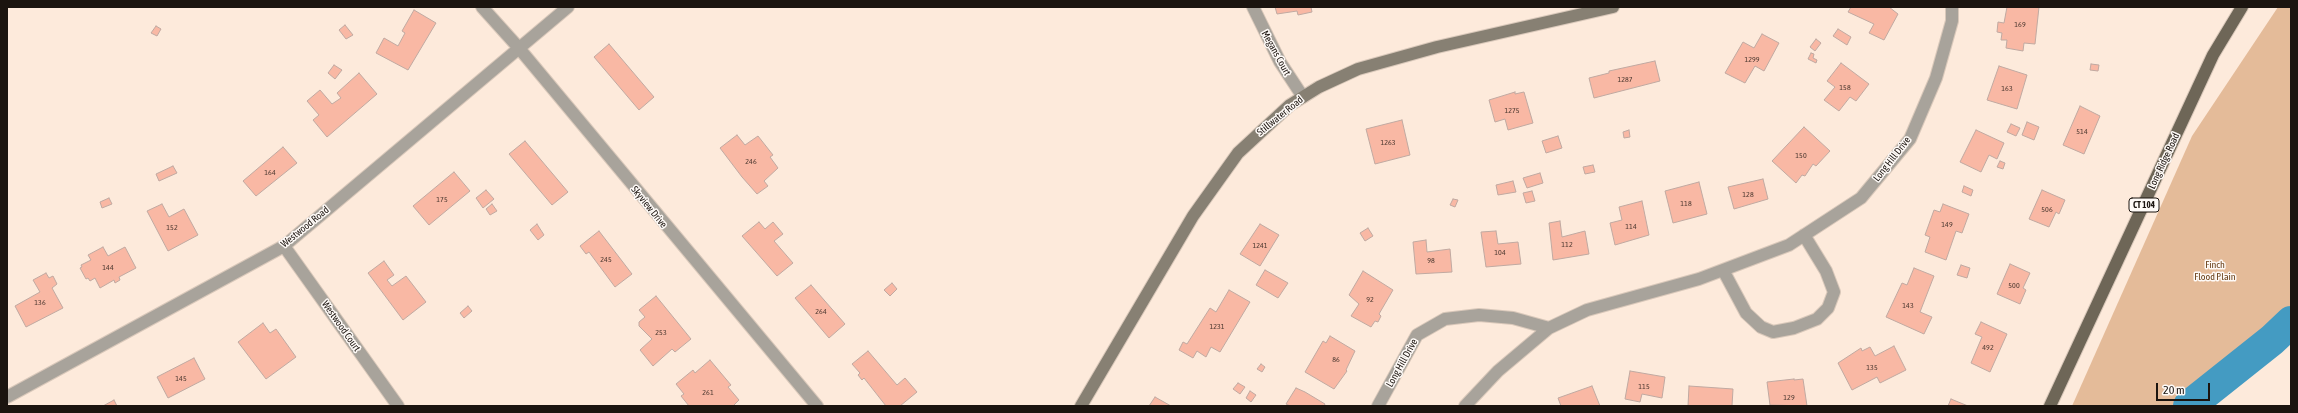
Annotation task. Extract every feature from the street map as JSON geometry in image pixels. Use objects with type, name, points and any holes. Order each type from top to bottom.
[{"type":"main road","name":"Stillwater Road","points":[[1081,406],[1193,216],[1238,153],[1269,123],[1303,97],[1358,69],[1437,47],[1613,7]]},
{"type":"main road","name":"Long Ridge Road","points":[[2050,406],[2213,55],[2242,7]]},
{"type":"street","name":"Skyview Drive","points":[[482,7],[518,47],[817,406]]},
{"type":"street","name":"Westwood Road","points":[[7,397],[284,246],[518,47],[568,7]]},
{"type":"street","name":"Megans Court","points":[[1253,7],[1280,62],[1303,97]]},
{"type":"street","name":"Long Hill Drive","points":[[1465,406],[1498,370],[1549,328],[1587,310],[1700,279],[1789,244],[1861,198],[1910,139],[1936,78],[1952,21],[1952,7]]},
{"type":"street","points":[[1723,270],[1746,313],[1761,327],[1773,332],[1794,328],[1817,319],[1828,308],[1834,292],[1826,271],[1804,235]]},
{"type":"street","name":"Westwood Court","points":[[284,246],[398,406]]},
{"type":"street","name":"Long Hill Drive","points":[[1378,406],[1417,335],[1446,319],[1479,315],[1513,318],[1549,328]]},
{"type":"green space","name":"Finch Flood Plain","points":[[2278,7],[2291,7],[2291,308],[2173,406],[2072,406],[2192,136]]},
{"type":"building","points":[[1275,7],[1311,7],[1312,12],[1298,15],[1297,11],[1277,14]]},
{"type":"building","points":[[1851,7],[1889,7],[1898,14],[1884,40],[1869,33],[1874,24],[1848,12]]},
{"type":"building","points":[[2007,7],[2039,7],[2035,44],[2024,43],[2023,51],[2006,48],[2007,40],[2001,40],[2002,33],[1997,32],[1998,22],[2004,23]]},
{"type":"building","points":[[414,10],[436,23],[408,70],[376,53],[384,38],[398,46],[405,33],[402,31]]},
{"type":"building","points":[[345,25],[353,35],[346,39],[339,30]]},
{"type":"building","points":[[156,26],[161,29],[157,36],[151,33]]},
{"type":"building","points":[[1838,29],[1851,37],[1847,45],[1833,36]]},
{"type":"building","points":[[1762,34],[1779,43],[1764,71],[1755,66],[1745,83],[1725,73],[1743,42],[1754,48]]},
{"type":"building","points":[[1816,39],[1821,43],[1815,51],[1810,47]]},
{"type":"building","points":[[609,44],[654,97],[639,110],[594,57]]},
{"type":"building","points":[[1811,53],[1814,54],[1813,58],[1817,60],[1816,63],[1808,59]]},
{"type":"building","points":[[1655,61],[1660,81],[1594,98],[1589,78],[1609,73],[1609,71]]},
{"type":"building","points":[[1841,63],[1869,84],[1856,101],[1850,97],[1839,111],[1824,100],[1835,87],[1827,81]]},
{"type":"building","points":[[2091,64],[2099,65],[2098,71],[2090,70]]},
{"type":"building","points":[[334,65],[342,70],[335,79],[328,73]]},
{"type":"building","points":[[1999,66],[2027,75],[2017,109],[1987,100]]},
{"type":"building","points":[[359,73],[377,94],[327,137],[313,120],[319,115],[307,101],[320,90],[332,104],[341,98],[337,93]]},
{"type":"building","points":[[1515,92],[1515,94],[1524,92],[1533,123],[1508,130],[1505,119],[1495,122],[1489,100]]},
{"type":"building","points":[[2080,106],[2100,116],[2084,154],[2063,145]]},
{"type":"building","points":[[1402,120],[1410,155],[1375,164],[1366,129]]},
{"type":"building","points":[[2027,122],[2039,127],[2034,140],[2022,135]]},
{"type":"building","points":[[2011,124],[2020,128],[2016,136],[2007,132]]},
{"type":"building","points":[[1804,127],[1830,151],[1816,166],[1813,164],[1805,176],[1802,175],[1796,183],[1772,161]]},
{"type":"building","points":[[1629,130],[1630,137],[1624,138],[1623,132]]},
{"type":"building","points":[[1976,130],[2004,143],[1997,159],[1989,155],[1981,172],[1960,162]]},
{"type":"building","points":[[737,135],[745,145],[758,136],[773,155],[770,157],[778,168],[764,181],[768,186],[757,194],[720,148]]},
{"type":"building","points":[[1558,136],[1562,148],[1546,153],[1542,141]]},
{"type":"building","points":[[525,141],[568,192],[552,205],[509,154]]},
{"type":"building","points":[[283,147],[297,163],[256,196],[243,181]]},
{"type":"building","points":[[2000,161],[2005,163],[2003,169],[1997,167]]},
{"type":"building","points":[[1593,165],[1595,172],[1585,174],[1583,167]]},
{"type":"building","points":[[173,166],[177,173],[159,181],[156,174]]},
{"type":"building","points":[[454,172],[470,191],[429,225],[413,206]]},
{"type":"building","points":[[1540,173],[1543,183],[1527,188],[1523,178]]},
{"type":"building","points":[[1763,179],[1768,199],[1734,209],[1728,187]]},
{"type":"building","points":[[1513,181],[1516,192],[1498,195],[1496,185]]},
{"type":"building","points":[[1699,182],[1707,214],[1673,223],[1665,191]]},
{"type":"building","points":[[1964,186],[1973,190],[1971,196],[1962,192]]},
{"type":"building","points":[[486,190],[494,199],[483,208],[476,198]]},
{"type":"building","points":[[2042,190],[2065,200],[2059,214],[2056,212],[2049,227],[2029,219]]},
{"type":"building","points":[[1532,191],[1535,201],[1526,203],[1523,193]]},
{"type":"building","points":[[109,198],[112,204],[102,208],[100,202]]},
{"type":"building","points":[[1453,199],[1458,200],[1455,207],[1450,205]]},
{"type":"building","points":[[1642,201],[1649,235],[1615,245],[1610,223],[1622,220],[1619,207]]},
{"type":"building","points":[[162,204],[169,217],[184,209],[198,235],[168,251],[147,211]]},
{"type":"building","points":[[492,204],[497,211],[490,215],[486,209]]},
{"type":"building","points":[[1943,204],[1969,214],[1962,233],[1956,231],[1946,260],[1925,252],[1930,237],[1925,235],[1934,210],[1940,212]]},
{"type":"building","points":[[1560,221],[1562,237],[1585,231],[1589,254],[1553,260],[1549,223]]},
{"type":"building","points":[[759,222],[765,229],[773,222],[783,234],[774,241],[793,263],[777,276],[742,236]]},
{"type":"building","points":[[537,224],[544,235],[538,240],[530,230]]},
{"type":"building","points":[[1260,224],[1279,235],[1260,266],[1240,254]]},
{"type":"building","points":[[1368,228],[1373,236],[1365,241],[1360,233]]},
{"type":"building","points":[[599,231],[632,274],[615,287],[589,252],[586,254],[580,246]]},
{"type":"building","points":[[1496,231],[1498,244],[1518,242],[1521,264],[1486,267],[1481,232]]},
{"type":"building","points":[[1426,240],[1427,252],[1450,249],[1452,272],[1416,274],[1413,242]]},
{"type":"building","points":[[103,247],[108,256],[125,247],[136,268],[119,277],[120,280],[115,283],[114,280],[100,288],[95,278],[90,281],[88,278],[86,279],[80,268],[82,267],[81,265],[91,260],[88,255]]},
{"type":"building","points":[[384,261],[394,275],[387,280],[392,286],[406,276],[426,302],[403,320],[368,273]]},
{"type":"building","points":[[2010,264],[2030,273],[2023,288],[2026,290],[2020,304],[1997,294]]},
{"type":"building","points":[[1961,265],[1970,268],[1967,278],[1957,275]]},
{"type":"building","points":[[1914,268],[1934,276],[1920,312],[1932,317],[1924,334],[1886,317],[1902,283],[1907,285]]},
{"type":"building","points":[[1265,270],[1288,283],[1278,298],[1256,285]]},
{"type":"building","points":[[1363,271],[1393,290],[1379,314],[1381,316],[1378,322],[1375,321],[1371,327],[1351,316],[1359,304],[1349,295]]},
{"type":"building","points":[[46,273],[49,278],[53,276],[57,284],[52,288],[63,308],[26,327],[15,306],[40,292],[33,280]]},
{"type":"building","points":[[892,283],[897,289],[890,296],[884,290]]},
{"type":"building","points":[[811,285],[845,324],[829,338],[795,298]]},
{"type":"building","points":[[1229,290],[1250,302],[1220,352],[1211,347],[1206,357],[1197,351],[1193,358],[1179,350],[1183,342],[1187,344],[1210,308],[1216,312]]},
{"type":"building","points":[[656,296],[691,339],[675,352],[672,349],[653,366],[640,350],[652,339],[639,326],[639,322],[645,317],[639,310]]},
{"type":"building","points":[[468,306],[472,311],[464,318],[460,313]]},
{"type":"building","points":[[1981,322],[2007,334],[1990,372],[1971,363],[1982,337],[1975,334]]},
{"type":"building","points":[[263,323],[270,333],[276,329],[296,357],[266,379],[238,342]]},
{"type":"building","points":[[1330,336],[1355,351],[1346,370],[1347,371],[1334,389],[1305,372],[1323,341],[1326,343]]},
{"type":"building","points":[[1894,346],[1906,370],[1880,383],[1877,377],[1852,390],[1838,363],[1861,348],[1862,351],[1870,347],[1875,356]]},
{"type":"building","points":[[868,351],[897,385],[905,378],[917,392],[900,406],[886,406],[864,378],[862,380],[858,375],[860,373],[852,364]]},
{"type":"building","points":[[194,358],[205,379],[168,398],[157,377]]},
{"type":"building","points":[[710,360],[731,385],[728,387],[739,400],[733,406],[689,406],[681,396],[684,394],[676,384],[693,370],[695,373]]},
{"type":"building","points":[[1261,364],[1265,367],[1262,372],[1257,369]]},
{"type":"building","points":[[1630,371],[1665,377],[1662,398],[1642,394],[1640,402],[1625,399]]},
{"type":"building","points":[[1803,379],[1807,406],[1770,405],[1767,382]]},
{"type":"building","points":[[1238,383],[1245,387],[1240,394],[1233,389]]},
{"type":"building","points":[[1592,386],[1600,406],[1561,406],[1558,398]]},
{"type":"building","points":[[1689,386],[1733,389],[1732,406],[1688,406]]},
{"type":"building","points":[[1296,388],[1325,404],[1324,406],[1290,406],[1286,404]]},
{"type":"building","points":[[1250,391],[1256,395],[1251,402],[1246,398]]},
{"type":"building","points":[[1155,397],[1171,406],[1149,406]]},
{"type":"building","points":[[1951,399],[1968,406],[1948,406]]},
{"type":"building","points":[[114,400],[117,406],[103,406]]},
{"type":"waterway","points":[[2189,406],[2272,340],[2291,322]]}]
